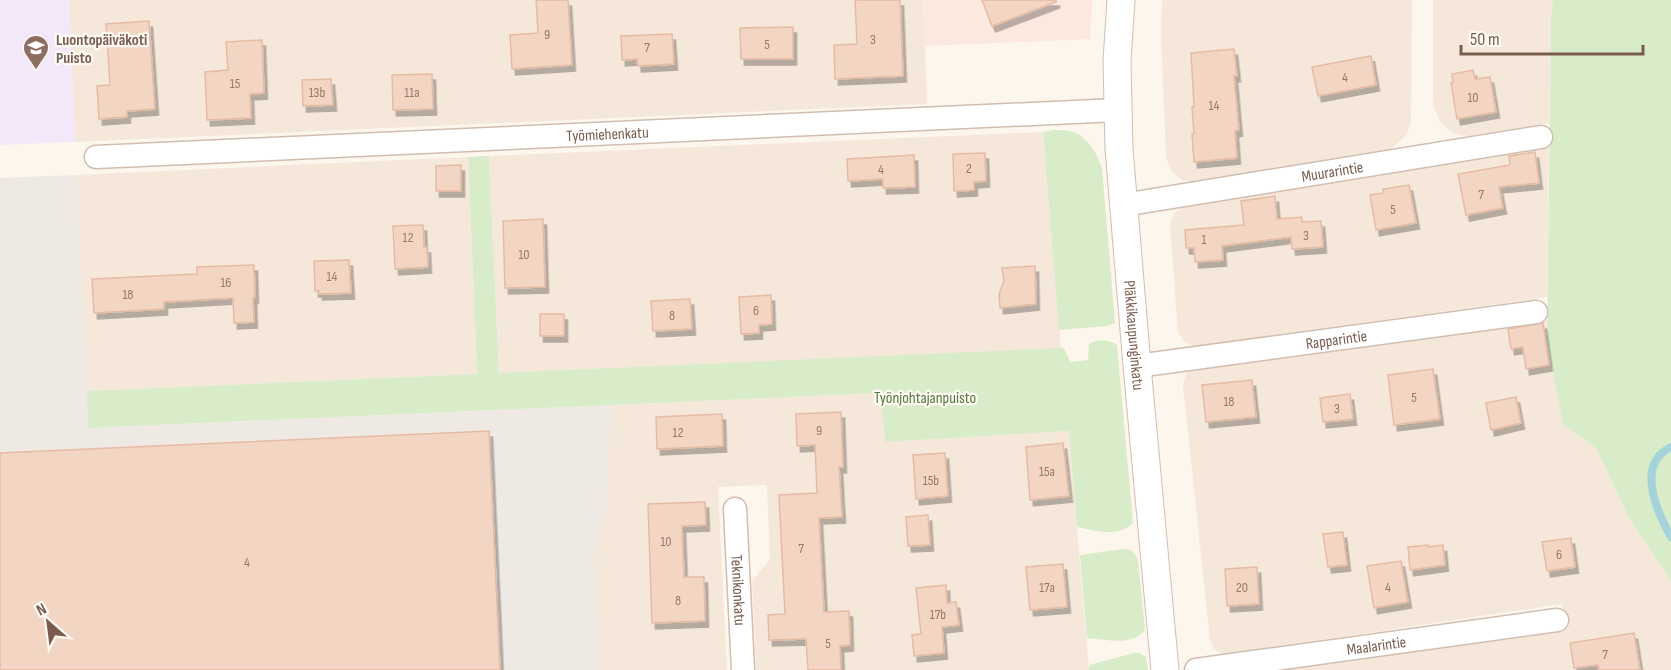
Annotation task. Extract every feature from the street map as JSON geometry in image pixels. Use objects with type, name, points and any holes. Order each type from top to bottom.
[{"type":"street","name":"Pläkkikaupunginkatu","points":[[1120,0],[1117,110],[1123,205],[1166,670]]},
{"type":"street","name":"Työmiehenkatu","points":[[96,157],[1117,110]]},
{"type":"street","name":"Muurarintie","points":[[1123,205],[1541,137]]},
{"type":"street","name":"Rapparintie","points":[[1137,366],[1536,312]]},
{"type":"street","name":"Teknikonkatu","points":[[735,509],[743,670]]},
{"type":"street","name":"Maalarintie","points":[[1196,670],[1557,620]]},
{"type":"shaded area","name":"Luontopäiväkoti Puisto","points":[[0,0],[69,0],[75,142],[0,145]]},
{"type":"shaded area","points":[[69,0],[923,0],[927,104],[75,142]]},
{"type":"shaded area","points":[[923,0],[1092,0],[1090,39],[925,46]]},
{"type":"shaded area","points":[[1162,0],[1412,0],[1411,123],[1406,135],[1392,148],[1381,152],[1194,183],[1181,180],[1172,172],[1166,157],[1161,34]]},
{"type":"shaded area","points":[[1433,0],[1553,0],[1549,123],[1468,136],[1453,133],[1441,123],[1433,100]]},
{"type":"shaded area","points":[[1043,132],[1061,349],[499,373],[489,156]]},
{"type":"shaded area","points":[[1549,145],[1547,297],[1195,346],[1185,342],[1178,333],[1170,223],[1174,214],[1182,207]]},
{"type":"shaded area","points":[[468,157],[477,374],[87,391],[77,175]]},
{"type":"shaded area","points":[[77,175],[89,428],[612,405],[606,512],[594,555],[600,670],[0,670],[0,178]]},
{"type":"shaded area","points":[[1547,320],[1547,340],[1563,425],[1596,448],[1630,520],[1671,581],[1671,670],[1262,670],[1566,625],[1562,604],[1227,654],[1216,651],[1210,640],[1183,384],[1190,370]]},
{"type":"shaded area","points":[[880,393],[885,442],[1069,431],[1089,670],[756,670],[752,581],[770,559],[767,485],[718,487],[727,670],[600,670],[594,555],[606,512],[612,405]]},
{"type":"green space","points":[[1553,0],[1671,0],[1671,581],[1630,520],[1596,448],[1563,425],[1547,339]]},
{"type":"green space","points":[[1071,131],[1078,134],[1095,152],[1102,168],[1115,323],[1107,326],[1059,330],[1043,132]]},
{"type":"green space","name":"Työnjohtajanpuisto","points":[[489,156],[499,373],[1064,348],[1070,362],[1088,360],[1089,344],[1100,340],[1107,341],[1117,345],[1133,523],[1127,528],[1113,532],[1077,527],[1069,431],[885,442],[880,393],[88,428],[87,391],[477,374],[468,157]]},
{"type":"green space","points":[[1123,549],[1132,552],[1138,560],[1145,630],[1133,639],[1126,640],[1087,638],[1080,555]]},
{"type":"green space","points":[[1134,653],[1146,657],[1148,670],[1089,670],[1089,665]]},
{"type":"building","points":[[536,0],[568,0],[572,65],[512,69],[510,35],[538,33]]},
{"type":"building","points":[[855,0],[900,0],[903,76],[835,79],[834,45],[857,44]]},
{"type":"building","points":[[982,0],[1056,0],[1056,2],[992,26]]},
{"type":"building","points":[[149,21],[155,109],[127,111],[127,117],[99,119],[97,86],[110,85],[106,24]]},
{"type":"building","points":[[793,27],[793,59],[741,59],[740,28]]},
{"type":"building","points":[[672,34],[674,64],[638,66],[637,59],[622,60],[621,36]]},
{"type":"building","points":[[262,40],[264,93],[250,94],[251,118],[207,120],[205,72],[228,70],[226,42]]},
{"type":"building","points":[[1234,49],[1239,130],[1235,131],[1237,158],[1194,162],[1191,53]]},
{"type":"building","points":[[1371,56],[1376,85],[1318,96],[1312,67]]},
{"type":"building","points":[[1473,70],[1475,79],[1490,77],[1496,112],[1457,119],[1451,83],[1453,83],[1452,74]]},
{"type":"building","points":[[432,74],[433,109],[393,110],[392,75]]},
{"type":"building","points":[[331,79],[333,105],[303,106],[302,80]]},
{"type":"building","points":[[1535,152],[1539,183],[1499,187],[1503,208],[1466,215],[1458,174],[1510,165],[1509,156]]},
{"type":"building","points":[[985,153],[986,181],[974,182],[974,190],[954,191],[953,154]]},
{"type":"building","points":[[914,155],[915,187],[883,188],[883,179],[848,181],[847,159]]},
{"type":"building","points":[[461,165],[461,191],[436,191],[436,166]]},
{"type":"building","points":[[1409,185],[1416,223],[1376,230],[1370,195],[1384,193],[1383,189]]},
{"type":"building","points":[[1275,196],[1277,219],[1302,217],[1302,222],[1321,221],[1323,247],[1292,249],[1291,237],[1222,246],[1223,260],[1195,262],[1194,248],[1186,248],[1185,230],[1244,225],[1241,201]]},
{"type":"building","points":[[543,219],[545,287],[505,288],[503,221]]},
{"type":"building","points":[[423,225],[428,267],[395,269],[393,226]]},
{"type":"building","points":[[349,260],[351,293],[319,294],[319,291],[315,291],[314,261]]},
{"type":"building","points":[[254,265],[254,322],[234,323],[233,298],[164,302],[164,309],[94,313],[92,279],[197,274],[197,267]]},
{"type":"building","points":[[1035,266],[1036,304],[1000,308],[999,294],[1004,281],[1002,268]]},
{"type":"building","points":[[771,295],[772,324],[759,325],[759,333],[741,334],[739,297]]},
{"type":"building","points":[[690,299],[692,329],[653,331],[651,301]]},
{"type":"building","points":[[540,314],[564,314],[564,336],[540,336]]},
{"type":"building","points":[[1543,323],[1549,365],[1526,369],[1523,347],[1511,349],[1508,329]]},
{"type":"building","points":[[1433,369],[1440,419],[1394,425],[1388,375]]},
{"type":"building","points":[[1252,380],[1256,417],[1206,422],[1202,385]]},
{"type":"building","points":[[1350,394],[1353,419],[1323,422],[1320,398]]},
{"type":"building","points":[[1516,397],[1521,423],[1491,430],[1486,403]]},
{"type":"building","points":[[841,412],[843,467],[839,467],[842,517],[819,518],[824,612],[849,611],[850,645],[840,646],[841,670],[808,670],[806,639],[769,640],[768,615],[785,614],[779,495],[817,493],[815,445],[797,446],[796,414]]},
{"type":"building","points":[[722,414],[723,446],[657,449],[656,417]]},
{"type":"building","points":[[489,431],[500,670],[0,670],[0,453]]},
{"type":"building","points":[[1063,443],[1069,496],[1030,500],[1026,447]]},
{"type":"building","points":[[945,453],[948,496],[916,499],[913,455]]},
{"type":"building","points":[[705,502],[706,525],[682,526],[684,577],[704,577],[705,621],[652,623],[648,504]]},
{"type":"building","points":[[928,515],[930,545],[908,546],[906,517]]},
{"type":"building","points":[[1343,532],[1347,565],[1328,567],[1323,534]]},
{"type":"building","points":[[1571,538],[1575,567],[1547,571],[1542,542]]},
{"type":"building","points":[[1428,545],[1428,547],[1443,545],[1445,565],[1410,570],[1408,547]]},
{"type":"building","points":[[1401,561],[1408,602],[1374,608],[1367,566]]},
{"type":"building","points":[[1063,564],[1067,607],[1030,610],[1026,567]]},
{"type":"building","points":[[1257,567],[1259,604],[1227,606],[1225,569]]},
{"type":"building","points":[[946,585],[947,603],[956,602],[959,625],[942,627],[944,653],[914,656],[912,635],[921,634],[916,588]]},
{"type":"building","points":[[1634,633],[1640,670],[1599,670],[1598,665],[1574,668],[1570,643]]},
{"type":"waterway","points":[[1671,447],[1660,455],[1651,476],[1655,502],[1671,537]]},
{"type":"place","name":"Luontopäiväkoti Puisto","points":[[36,71]]}]
